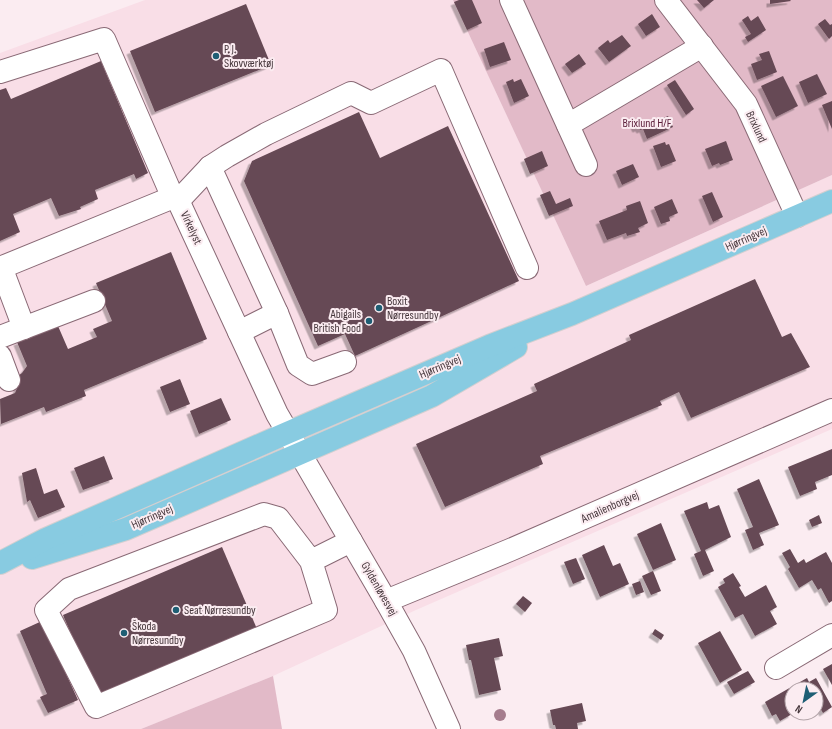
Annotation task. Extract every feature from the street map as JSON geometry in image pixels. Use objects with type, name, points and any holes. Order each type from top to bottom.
[{"type":"main road","name":"Hjørringvej","points":[[0,563],[46,539],[287,433],[488,346],[572,314],[832,201]]},
{"type":"main road","name":"Hjørringvej","points":[[0,566],[50,553],[126,529],[432,396],[572,314]]},
{"type":"street","points":[[511,0],[586,165]]},
{"type":"street","name":"Brixlund","points":[[666,0],[746,104],[797,216]]},
{"type":"street","points":[[0,72],[104,38],[176,199],[210,167],[266,134],[351,93],[371,103],[441,70],[527,268]]},
{"type":"street","points":[[568,125],[702,46]]},
{"type":"street","points":[[210,167],[277,313],[298,365],[312,374],[344,362]]},
{"type":"street","name":"Virkelyst","points":[[0,267],[176,199],[287,433]]},
{"type":"street","points":[[0,267],[24,328]]},
{"type":"street","points":[[0,337],[94,301]]},
{"type":"street","points":[[239,332],[277,313]]},
{"type":"street","points":[[0,356],[9,380]]},
{"type":"street","name":"Amalienborgvej","points":[[386,601],[510,550],[832,410]]},
{"type":"street","points":[[287,433],[300,454]]},
{"type":"street","name":"Gyldenløvesvej","points":[[300,454],[414,651],[449,729]]},
{"type":"street","points":[[264,514],[278,518],[311,562],[326,610],[96,707],[46,610],[69,589],[264,514]]},
{"type":"street","points":[[311,562],[351,542]]},
{"type":"street","points":[[776,668],[832,635]]},
{"type":"shaded area","points":[[145,0],[453,0],[586,286],[832,175],[832,429],[416,610],[273,676],[141,729],[0,729],[0,53]]},
{"type":"green space","name":"Brixlund H/F","points":[[453,0],[832,0],[832,175],[586,286]]},
{"type":"green space","points":[[273,676],[282,729],[141,729]]},
{"type":"building","points":[[459,0],[472,0],[482,23],[467,30],[454,2]]},
{"type":"building","points":[[697,0],[714,0],[704,8]]},
{"type":"building","points":[[770,0],[790,0],[791,1],[770,4]]},
{"type":"building","points":[[246,4],[271,65],[155,112],[130,51]]},
{"type":"building","points":[[652,14],[660,27],[646,36],[638,24]]},
{"type":"building","points":[[748,16],[751,21],[758,16],[766,30],[748,42],[745,37],[751,34],[742,20]]},
{"type":"building","points":[[825,19],[830,25],[832,24],[832,36],[829,39],[818,24]]},
{"type":"building","points":[[622,35],[631,46],[609,62],[598,48],[608,40],[610,43]]},
{"type":"building","points":[[504,42],[511,60],[490,67],[484,49]]},
{"type":"building","points":[[769,51],[777,72],[757,80],[751,64],[762,60],[759,54]]},
{"type":"building","points":[[579,54],[586,64],[572,73],[565,64]]},
{"type":"building","points":[[101,61],[148,173],[136,179],[134,174],[95,190],[98,199],[80,207],[81,209],[59,216],[51,198],[13,214],[20,232],[0,241],[0,90],[6,88],[11,99]]},
{"type":"building","points":[[817,74],[827,94],[808,103],[799,82]]},
{"type":"building","points":[[783,76],[798,106],[776,117],[761,86]]},
{"type":"building","points":[[513,79],[514,82],[521,79],[529,96],[514,103],[506,82]]},
{"type":"building","points":[[675,80],[694,109],[686,115],[667,85]]},
{"type":"building","points":[[832,101],[832,129],[822,105]]},
{"type":"building","points":[[359,112],[380,158],[448,126],[519,281],[355,356],[345,334],[318,346],[244,181],[252,161]]},
{"type":"building","points":[[668,116],[673,127],[647,139],[643,129],[636,129],[634,125],[647,119],[649,124]]},
{"type":"building","points":[[726,141],[733,160],[720,165],[719,163],[712,166],[705,149]]},
{"type":"building","points":[[665,142],[666,145],[669,144],[676,161],[661,167],[653,146]]},
{"type":"building","points":[[542,151],[548,166],[530,174],[524,159]]},
{"type":"building","points":[[633,164],[639,177],[622,185],[616,171]]},
{"type":"building","points":[[550,191],[556,204],[570,198],[573,206],[549,216],[540,195]]},
{"type":"building","points":[[712,192],[723,217],[713,222],[702,196]]},
{"type":"building","points":[[672,199],[678,213],[669,217],[670,221],[661,224],[654,207]]},
{"type":"building","points":[[640,201],[648,223],[638,228],[640,232],[627,236],[626,233],[607,240],[599,221],[627,210],[626,206]]},
{"type":"building","points":[[171,252],[207,339],[84,390],[86,396],[46,412],[44,407],[1,424],[0,399],[15,393],[20,381],[18,376],[27,366],[17,342],[58,326],[68,349],[97,337],[93,329],[112,321],[96,283]]},
{"type":"building","points":[[755,279],[782,337],[791,333],[810,367],[691,418],[679,392],[660,401],[662,405],[540,456],[543,464],[445,507],[416,444],[537,391],[534,384],[631,340],[629,335]]},
{"type":"building","points":[[180,379],[190,404],[170,412],[160,387]]},
{"type":"building","points":[[221,398],[231,420],[199,434],[190,411]]},
{"type":"building","points":[[832,449],[832,475],[815,482],[817,489],[800,496],[788,467]]},
{"type":"building","points":[[104,456],[113,479],[83,490],[74,468]]},
{"type":"building","points":[[36,468],[44,494],[57,489],[65,507],[38,518],[30,500],[27,502],[22,473]]},
{"type":"building","points":[[759,479],[779,525],[759,533],[764,545],[753,550],[745,530],[753,527],[737,489]]},
{"type":"building","points":[[707,502],[709,509],[719,505],[731,537],[705,550],[714,571],[703,576],[694,554],[701,551],[684,511]]},
{"type":"building","points":[[819,515],[822,523],[812,527],[809,520]]},
{"type":"building","points":[[661,523],[676,560],[653,570],[637,534]]},
{"type":"building","points":[[604,545],[613,566],[620,563],[629,584],[600,597],[582,555]]},
{"type":"building","points":[[222,547],[257,629],[98,697],[63,615]]},
{"type":"building","points":[[790,549],[798,563],[804,559],[806,563],[826,552],[832,563],[832,601],[829,603],[821,588],[818,590],[812,580],[799,588],[788,569],[790,567],[782,553]]},
{"type":"building","points":[[576,558],[585,579],[573,584],[564,562]]},
{"type":"building","points":[[653,571],[661,591],[651,595],[642,576]]},
{"type":"building","points":[[733,573],[741,586],[739,587],[745,597],[766,585],[777,607],[770,611],[777,624],[755,636],[743,614],[735,618],[718,587],[725,583],[723,579]]},
{"type":"building","points":[[640,581],[644,592],[636,595],[632,584]]},
{"type":"building","points":[[523,596],[532,603],[525,612],[516,604]]},
{"type":"building","points":[[42,621],[78,700],[48,713],[40,697],[47,694],[20,631]]},
{"type":"building","points":[[655,629],[664,635],[661,640],[652,634]]},
{"type":"building","points":[[720,631],[742,670],[720,683],[698,643]]},
{"type":"building","points":[[499,638],[503,656],[494,658],[501,690],[479,695],[466,645]]},
{"type":"building","points":[[832,664],[832,685],[823,669]]},
{"type":"building","points":[[748,671],[755,682],[734,694],[727,682]]},
{"type":"building","points":[[807,678],[808,681],[802,681]]},
{"type":"building","points":[[816,678],[818,681],[811,681]]},
{"type":"building","points":[[784,691],[784,719],[780,721],[776,714],[772,716],[765,702]]},
{"type":"building","points":[[824,692],[832,707],[824,712]]},
{"type":"building","points":[[582,703],[586,721],[577,723],[578,729],[556,729],[555,725],[553,725],[550,710]]},
{"type":"place","name":"P. J. Skovværktøj","points":[[216,56]]},
{"type":"place","name":"Boxit Nørresundby","points":[[379,308]]},
{"type":"place","name":"Abigails British Food","points":[[369,321]]},
{"type":"place","name":"Seat Nørresundby","points":[[176,610]]},
{"type":"place","name":"Škoda Nørresundby","points":[[124,633]]}]
